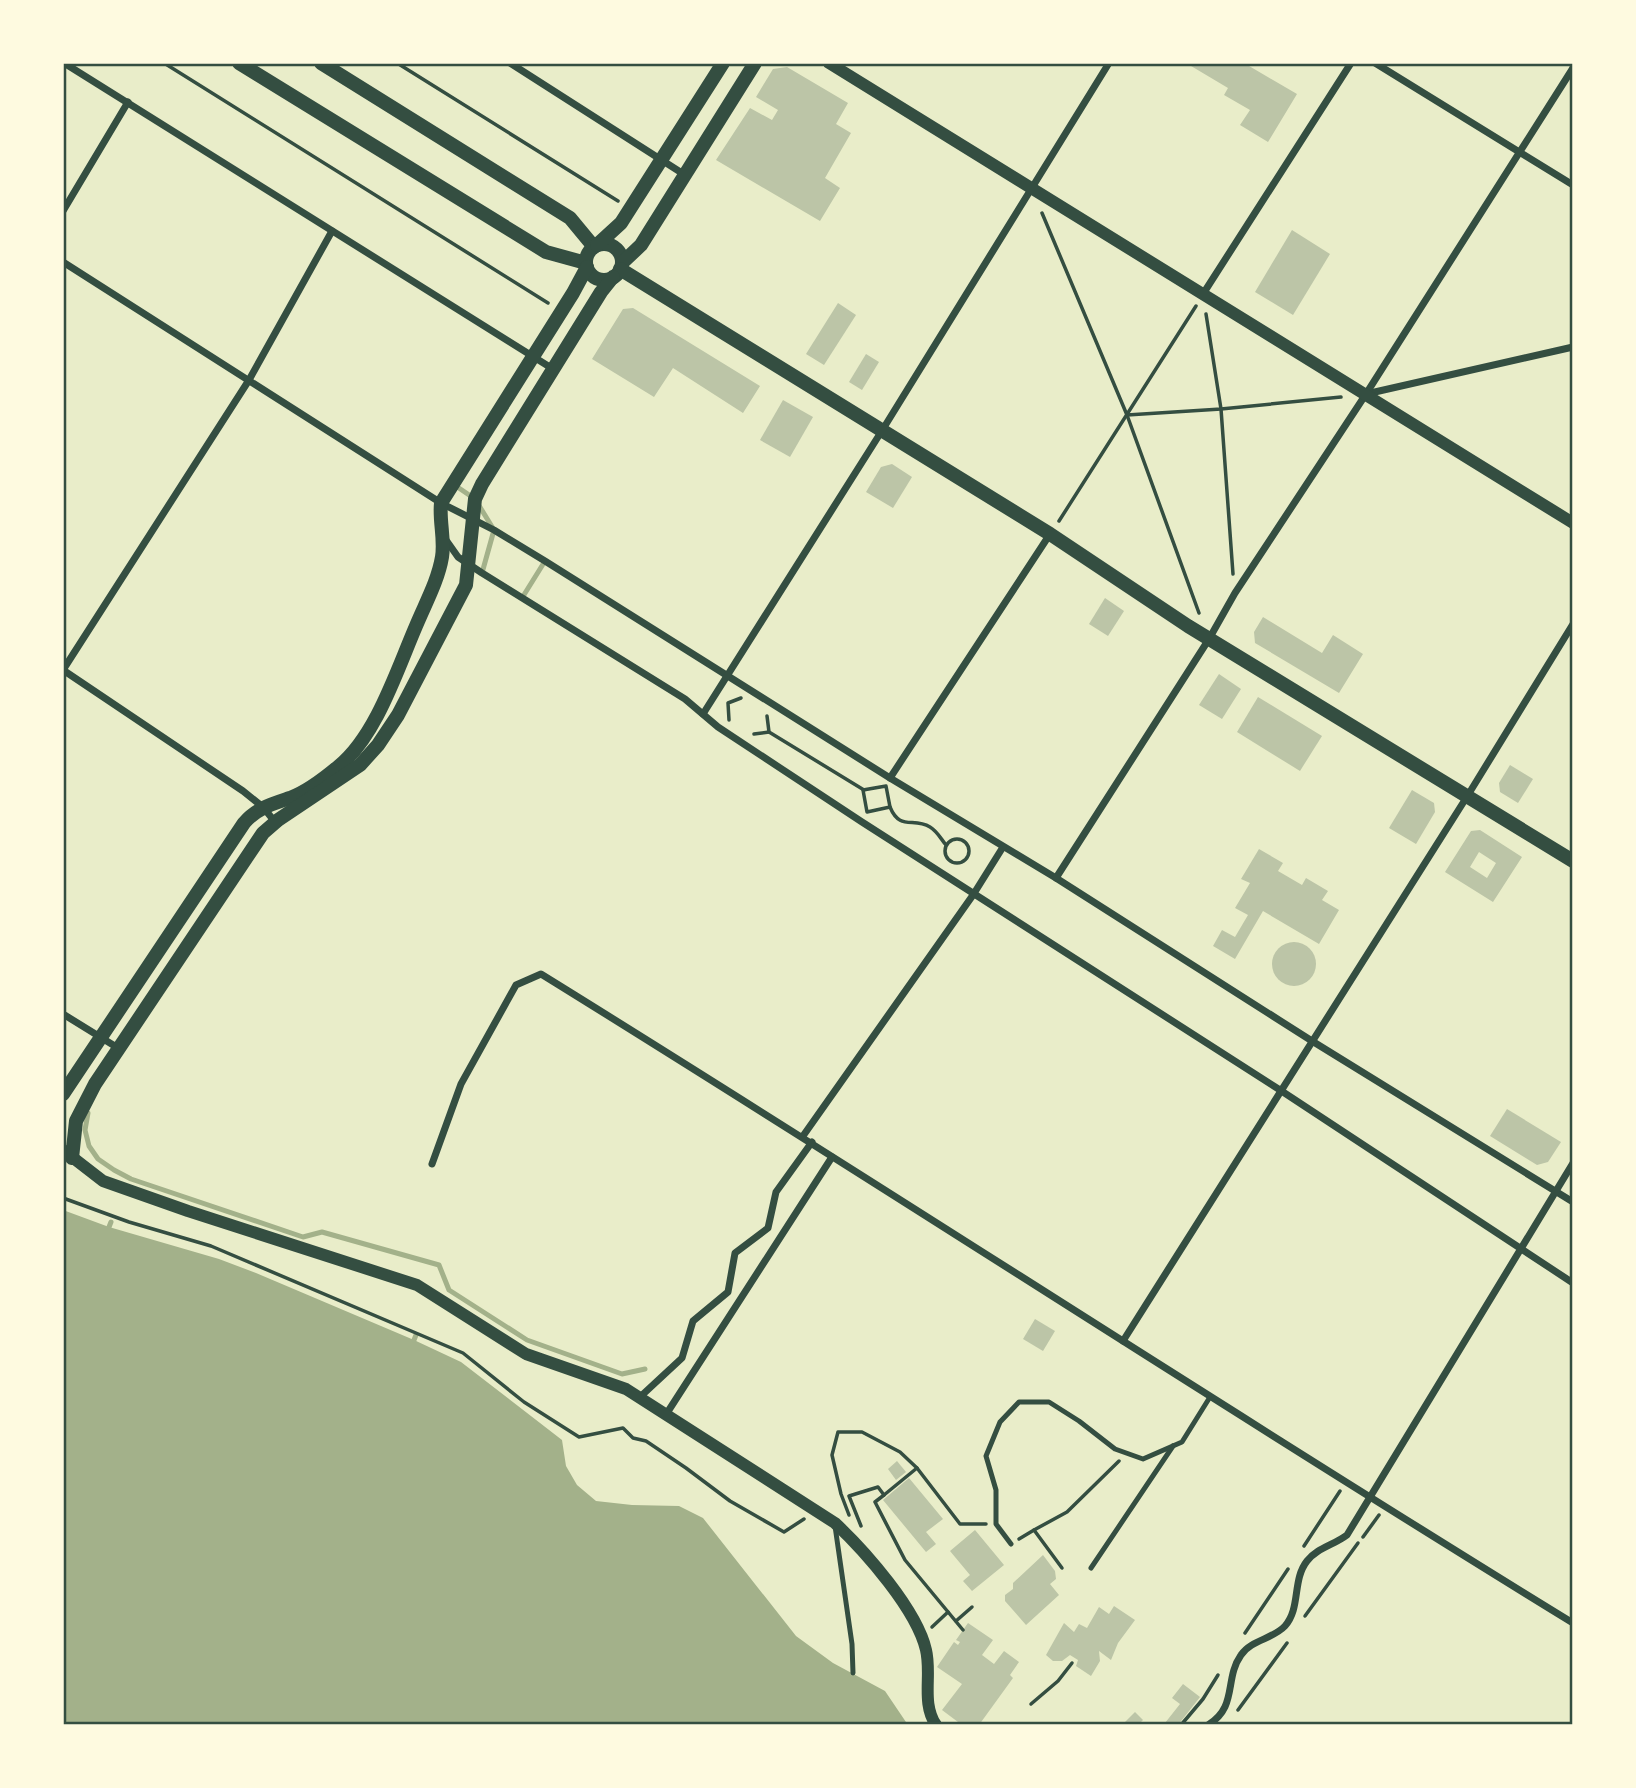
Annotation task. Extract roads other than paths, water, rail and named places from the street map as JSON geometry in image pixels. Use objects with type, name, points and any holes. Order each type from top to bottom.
[{"type":"main road","points":[[239,63],[546,252],[586,265],[596,278],[607,280],[641,245],[755,63]]},
{"type":"main road","points":[[321,63],[570,218],[596,246]]},
{"type":"main road","points":[[63,1094],[244,823],[263,807],[292,797],[330,774],[346,761],[362,740],[383,703],[432,590],[442,560],[441,503],[561,312],[586,265],[588,253],[621,223],[631,209],[723,63]]},
{"type":"main road","points":[[67,1154],[76,1121],[94,1084],[262,833],[360,765],[378,745],[414,688],[466,585],[475,499],[482,484],[618,270],[619,253],[615,248],[610,245],[596,246]]},
{"type":"main road","points":[[618,270],[883,429],[1050,534],[1209,639],[1573,861]]},
{"type":"street","points":[[64,63],[534,355],[553,370]]},
{"type":"street","points":[[510,63],[685,175]]},
{"type":"street","points":[[829,63],[1573,523]]},
{"type":"street","points":[[703,714],[1109,63]]},
{"type":"street","points":[[1203,294],[1351,63]]},
{"type":"street","points":[[1375,63],[1573,185]]},
{"type":"street","points":[[1056,878],[1209,639],[1235,593],[1366,394],[1573,68]]},
{"type":"street","points":[[63,211],[128,102]]},
{"type":"street","points":[[275,822],[263,807],[243,791],[63,670],[249,380],[332,231]]},
{"type":"street","points":[[63,262],[441,503],[545,561],[1573,1202]]},
{"type":"street","points":[[1366,394],[1573,347]]},
{"type":"street","points":[[890,778],[1050,534]]},
{"type":"street","points":[[443,537],[458,556],[470,565],[685,699],[718,727],[973,895],[1280,1090],[1573,1283]]},
{"type":"street","points":[[1123,1341],[1573,624]]},
{"type":"street","points":[[803,1136],[973,895],[1003,847]]},
{"type":"street","points":[[432,1164],[461,1084],[516,985],[541,974],[803,1136],[1368,1498],[1573,1623]]},
{"type":"street","points":[[63,1014],[118,1048]]},
{"type":"street","points":[[640,1397],[682,1358],[693,1321],[728,1292],[735,1253],[768,1228],[776,1192],[812,1142]]},
{"type":"street","points":[[67,1154],[110,1184],[404,1279],[526,1354],[617,1385],[640,1397],[835,1523],[892,1589],[921,1635],[927,1652],[929,1710],[936,1725]]},
{"type":"street","points":[[667,1413],[832,1157]]},
{"type":"street","points":[[1208,1725],[1221,1715],[1226,1706],[1235,1667],[1242,1653],[1251,1645],[1276,1633],[1290,1617],[1305,1563],[1320,1549],[1347,1535],[1573,1163]]},
{"type":"lane","points":[[1011,1544],[996,1524],[996,1490],[986,1456],[1000,1422],[1019,1402],[1049,1402],[1115,1449],[1143,1459],[1182,1442],[1210,1397]]},
{"type":"lane","points":[[1091,1568],[1173,1446]]},
{"type":"lane","points":[[835,1523],[852,1644],[853,1674]]},
{"type":"waterway","points":[[453,484],[475,499],[494,530],[482,573]]},
{"type":"waterway","points":[[522,598],[545,561]]},
{"type":"waterway","points":[[88,1113],[85,1130],[89,1146],[98,1159],[131,1179],[303,1237],[322,1232],[439,1265],[449,1290],[527,1340],[622,1374],[645,1369]]},
{"type":"waterway","points":[[109,1227],[111,1222]]},
{"type":"waterway","points":[[414,1340],[416,1335]]}]
